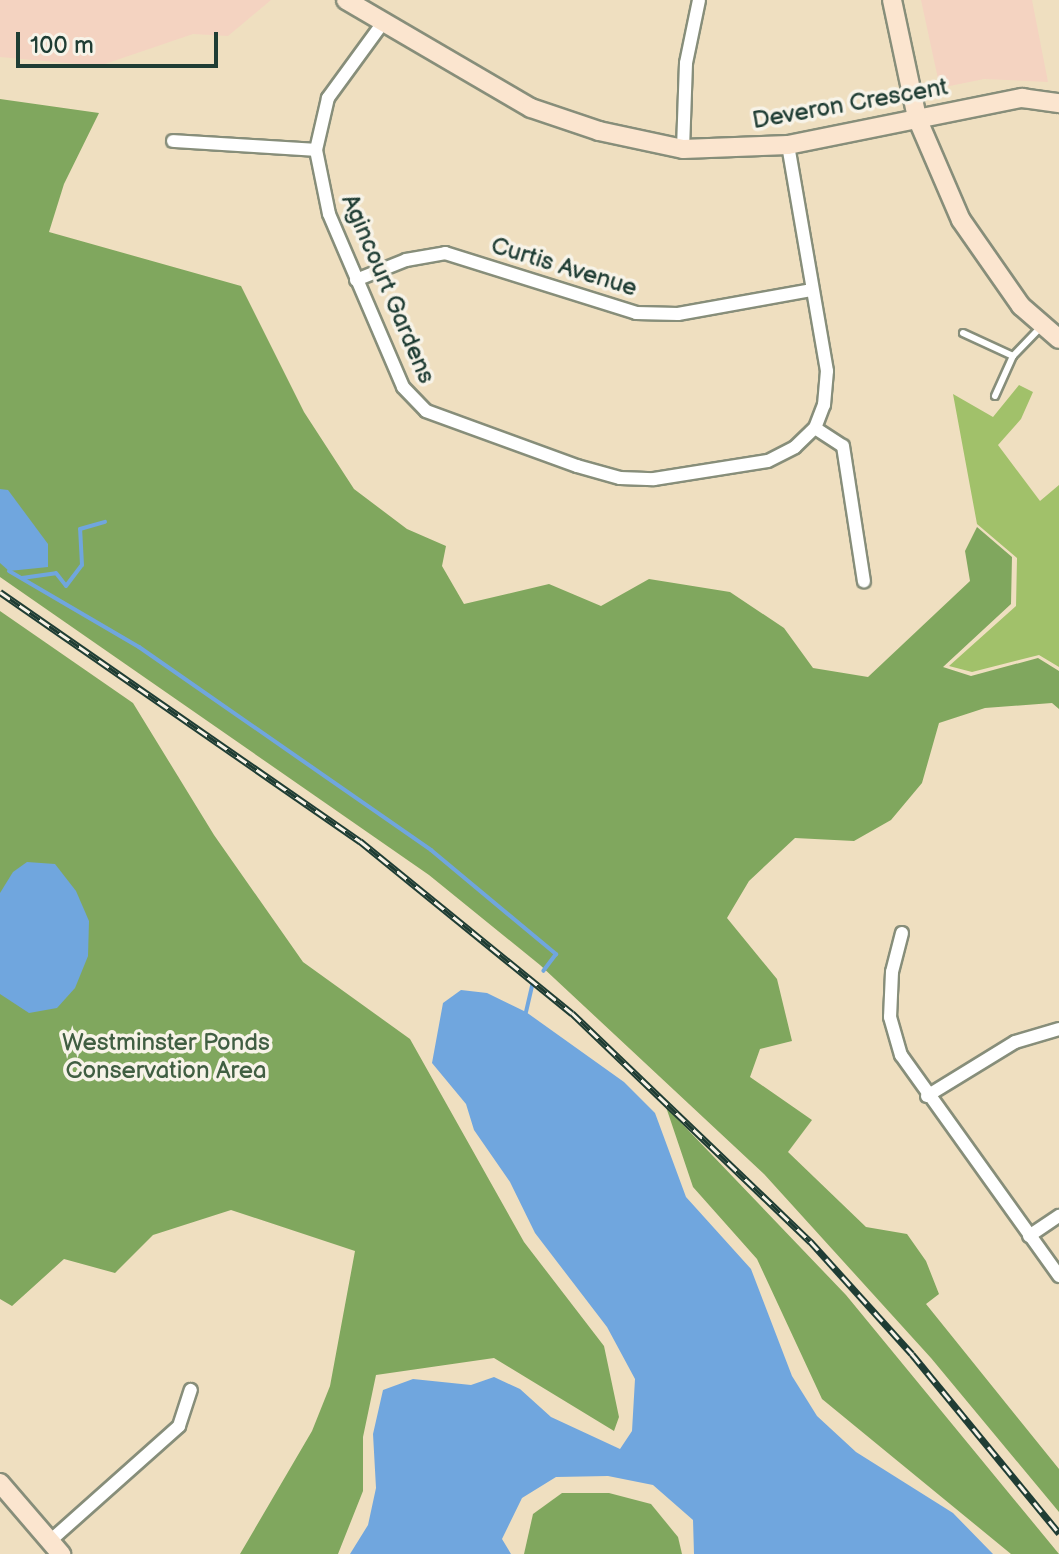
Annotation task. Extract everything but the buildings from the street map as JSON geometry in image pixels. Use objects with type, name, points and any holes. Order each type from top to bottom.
[{"type":"street","name":"Deveron Crescent","points":[[346,0],[382,24],[531,108],[599,131],[683,149],[788,145],[1022,98],[1059,103]]},
{"type":"street","points":[[683,149],[686,63],[699,0]]},
{"type":"street","points":[[892,0],[917,118],[961,220],[1021,306],[1059,339]]},
{"type":"street","name":"Agincourt Gardens","points":[[382,24],[328,98],[316,150],[329,214],[413,402],[577,466],[620,478],[668,477],[768,461],[795,447],[815,428]]},
{"type":"street","points":[[173,141],[316,150]]},
{"type":"street","points":[[788,145],[827,371],[824,405],[815,428],[843,446],[864,581]]},
{"type":"street","name":"Curtis Avenue","points":[[356,280],[406,260],[445,253],[636,313],[678,314],[811,290]]},
{"type":"street","points":[[902,933],[892,972],[890,1017],[901,1055],[927,1096],[1059,1276]]},
{"type":"street","points":[[927,1096],[1015,1042],[1059,1029]]},
{"type":"street","points":[[1029,1236],[1059,1216]]},
{"type":"street","points":[[0,1483],[55,1548],[179,1426],[191,1390]]},
{"type":"lane","points":[[995,396],[1013,356],[1043,325]]},
{"type":"lane","points":[[963,333],[1013,356]]},
{"type":"shaded area","points":[[0,0],[271,0],[228,36],[193,34],[99,66],[0,57]]},
{"type":"shaded area","points":[[921,0],[1032,0],[1048,82],[984,79],[940,88]]},
{"type":"green space","points":[[0,99],[99,113],[64,184],[49,232],[241,286],[304,412],[354,489],[407,529],[446,546],[442,566],[464,604],[549,584],[601,606],[649,579],[730,592],[784,628],[813,668],[868,677],[970,581],[965,551],[977,527],[1012,557],[1011,604],[943,667],[971,676],[1038,658],[1059,671],[1059,709],[1052,703],[985,708],[939,723],[922,783],[891,820],[854,841],[795,838],[749,881],[727,918],[777,979],[792,1041],[760,1049],[750,1077],[812,1120],[788,1152],[866,1227],[907,1234],[926,1261],[939,1294],[926,1304],[1059,1469],[1059,1512],[931,1358],[764,1174],[540,965],[429,875],[0,577]]},
{"type":"green space","points":[[1019,385],[1033,392],[1021,419],[998,445],[1040,501],[1059,485],[1059,667],[1039,655],[972,672],[949,666],[1016,606],[1017,558],[977,524],[953,394],[993,417]]},
{"type":"green space","name":"Westminster Ponds Conservation Area","points":[[0,611],[133,703],[214,835],[303,962],[410,1039],[524,1242],[604,1346],[619,1417],[614,1431],[494,1358],[376,1375],[363,1437],[363,1491],[338,1554],[240,1554],[312,1431],[330,1386],[355,1251],[231,1210],[153,1235],[115,1273],[64,1259],[12,1306],[0,1299]]},
{"type":"green space","points":[[666,1107],[846,1295],[1059,1554],[1011,1554],[822,1399],[757,1259],[693,1187]]},
{"type":"green space","points":[[562,1493],[609,1493],[651,1504],[678,1537],[682,1554],[524,1554],[533,1514]]},
{"type":"water","points":[[0,489],[8,490],[48,544],[48,567],[9,571],[0,563]]},
{"type":"water","points":[[27,862],[55,864],[76,891],[89,921],[88,956],[75,988],[57,1008],[29,1013],[0,994],[0,893],[13,872]]},
{"type":"water","points":[[461,990],[487,993],[526,1012],[624,1082],[655,1113],[686,1197],[751,1269],[792,1376],[817,1416],[856,1452],[953,1513],[993,1554],[694,1554],[693,1520],[653,1485],[608,1476],[556,1477],[522,1498],[502,1539],[511,1554],[350,1554],[368,1525],[376,1488],[373,1434],[383,1390],[413,1379],[471,1385],[494,1377],[520,1389],[551,1417],[620,1449],[632,1431],[635,1379],[607,1327],[535,1233],[510,1182],[474,1130],[466,1104],[432,1063],[443,1003]]},
{"type":"waterway","points":[[22,578],[56,573],[66,586],[82,565],[80,529],[105,522]]},
{"type":"waterway","points":[[9,571],[139,647],[431,850],[556,954],[543,971]]},
{"type":"waterway","points":[[526,1012],[532,985]]},
{"type":"railway","points":[[0,592],[360,841],[572,1013],[810,1241],[912,1354],[1059,1533]]}]
